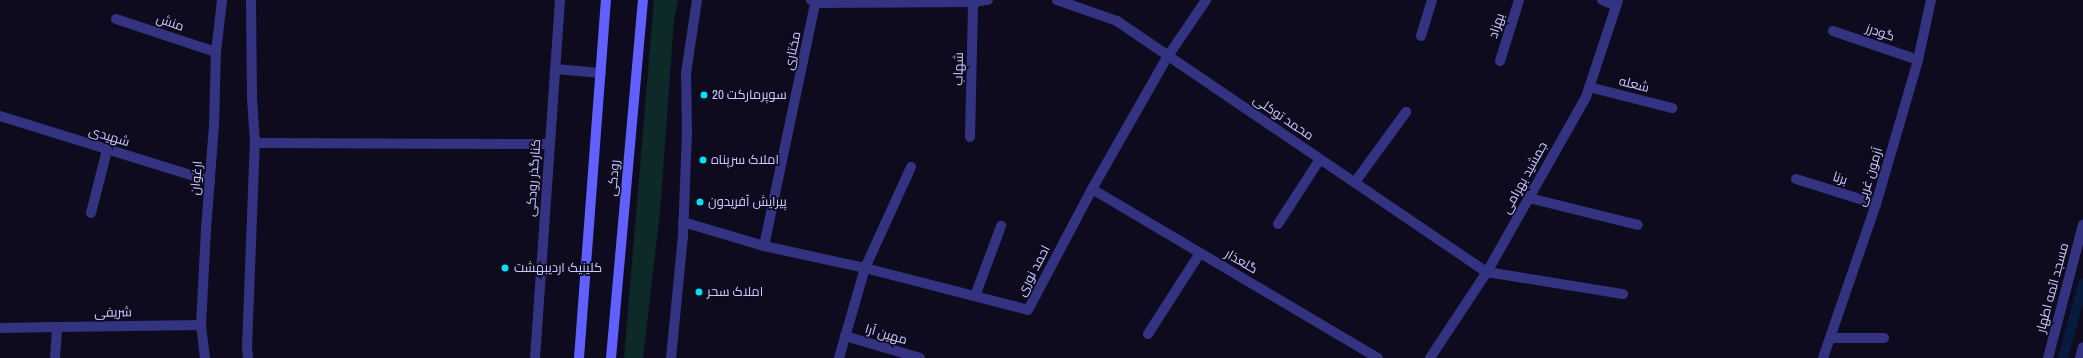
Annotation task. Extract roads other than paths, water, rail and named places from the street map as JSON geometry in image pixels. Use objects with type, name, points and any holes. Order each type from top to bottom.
[{"type":"main road","name":"رودکی","points":[[579,358],[606,0]]},
{"type":"main road","name":"رودکی","points":[[611,358],[643,0]]},
{"type":"street","name":"ارغوان","points":[[206,358],[201,325],[214,126],[216,52],[222,0]]},
{"type":"street","points":[[248,358],[247,347],[255,143],[252,98],[250,0]]},
{"type":"street","name":"کنارگذر رودکی","points":[[535,358],[560,0]]},
{"type":"street","points":[[671,358],[683,222],[687,134],[686,73],[697,0]]},
{"type":"street","points":[[814,1],[988,0]]},
{"type":"street","name":"محمد توکلی","points":[[1057,0],[1118,21],[1487,272]]},
{"type":"street","name":"احمد نوری","points":[[683,222],[764,246],[865,268],[1028,310],[1092,189],[1168,56],[1206,0]]},
{"type":"street","points":[[1421,36],[1432,0]]},
{"type":"street","name":"بهزاد","points":[[1500,61],[1519,0]]},
{"type":"street","points":[[1602,0],[1617,3]]},
{"type":"street","name":"آزمون غربی","points":[[1823,358],[1876,204],[1918,60],[1931,0]]},
{"type":"street","name":"مختاری","points":[[764,246],[814,1]]},
{"type":"street","name":"شهاب","points":[[970,137],[973,1]]},
{"type":"street","name":"جمشید بهرامی","points":[[1430,358],[1487,272],[1586,97],[1617,3]]},
{"type":"street","name":"منش","points":[[116,19],[216,52]]},
{"type":"street","name":"گودرز","points":[[1833,31],[1918,60]]},
{"type":"street","points":[[555,69],[601,73]]},
{"type":"street","name":"شعله","points":[[1589,87],[1672,108]]},
{"type":"street","points":[[1354,182],[1406,112]]},
{"type":"street","name":"شهیدی","points":[[0,116],[210,181]]},
{"type":"street","points":[[255,143],[550,144]]},
{"type":"street","points":[[91,213],[107,150]]},
{"type":"street","points":[[1278,224],[1320,159]]},
{"type":"street","points":[[839,358],[865,268],[911,167]]},
{"type":"street","name":"برنا","points":[[1796,179],[1876,204]]},
{"type":"street","name":"گلعذار","points":[[1092,189],[1378,358]]},
{"type":"street","points":[[1529,198],[1638,225]]},
{"type":"street","points":[[976,296],[1001,226]]},
{"type":"street","name":"مسجد ائمه اطهار","points":[[2048,358],[2083,226]]},
{"type":"street","points":[[1148,334],[1200,253]]},
{"type":"street","points":[[1487,272],[1623,294]]},
{"type":"street","name":"شریفی","points":[[0,328],[201,325]]},
{"type":"street","points":[[55,358],[57,327]]},
{"type":"street","name":"مهین آرا","points":[[845,336],[920,358]]},
{"type":"street","points":[[1831,338],[1884,338]]},
{"type":"street","points":[[2080,358],[2083,347]]},
{"type":"waterway","points":[[2063,358],[2083,284]]},
{"type":"place","name":"سوپرمارکت 20","points":[[704,95]]},
{"type":"place","name":"املاک سرپناه","points":[[703,160]]},
{"type":"place","name":"پیرایش آفریدون","points":[[700,202]]},
{"type":"place","name":"کلینیک اردیبهشت","points":[[505,268]]},
{"type":"place","name":"املاک سحر","points":[[699,292]]}]
